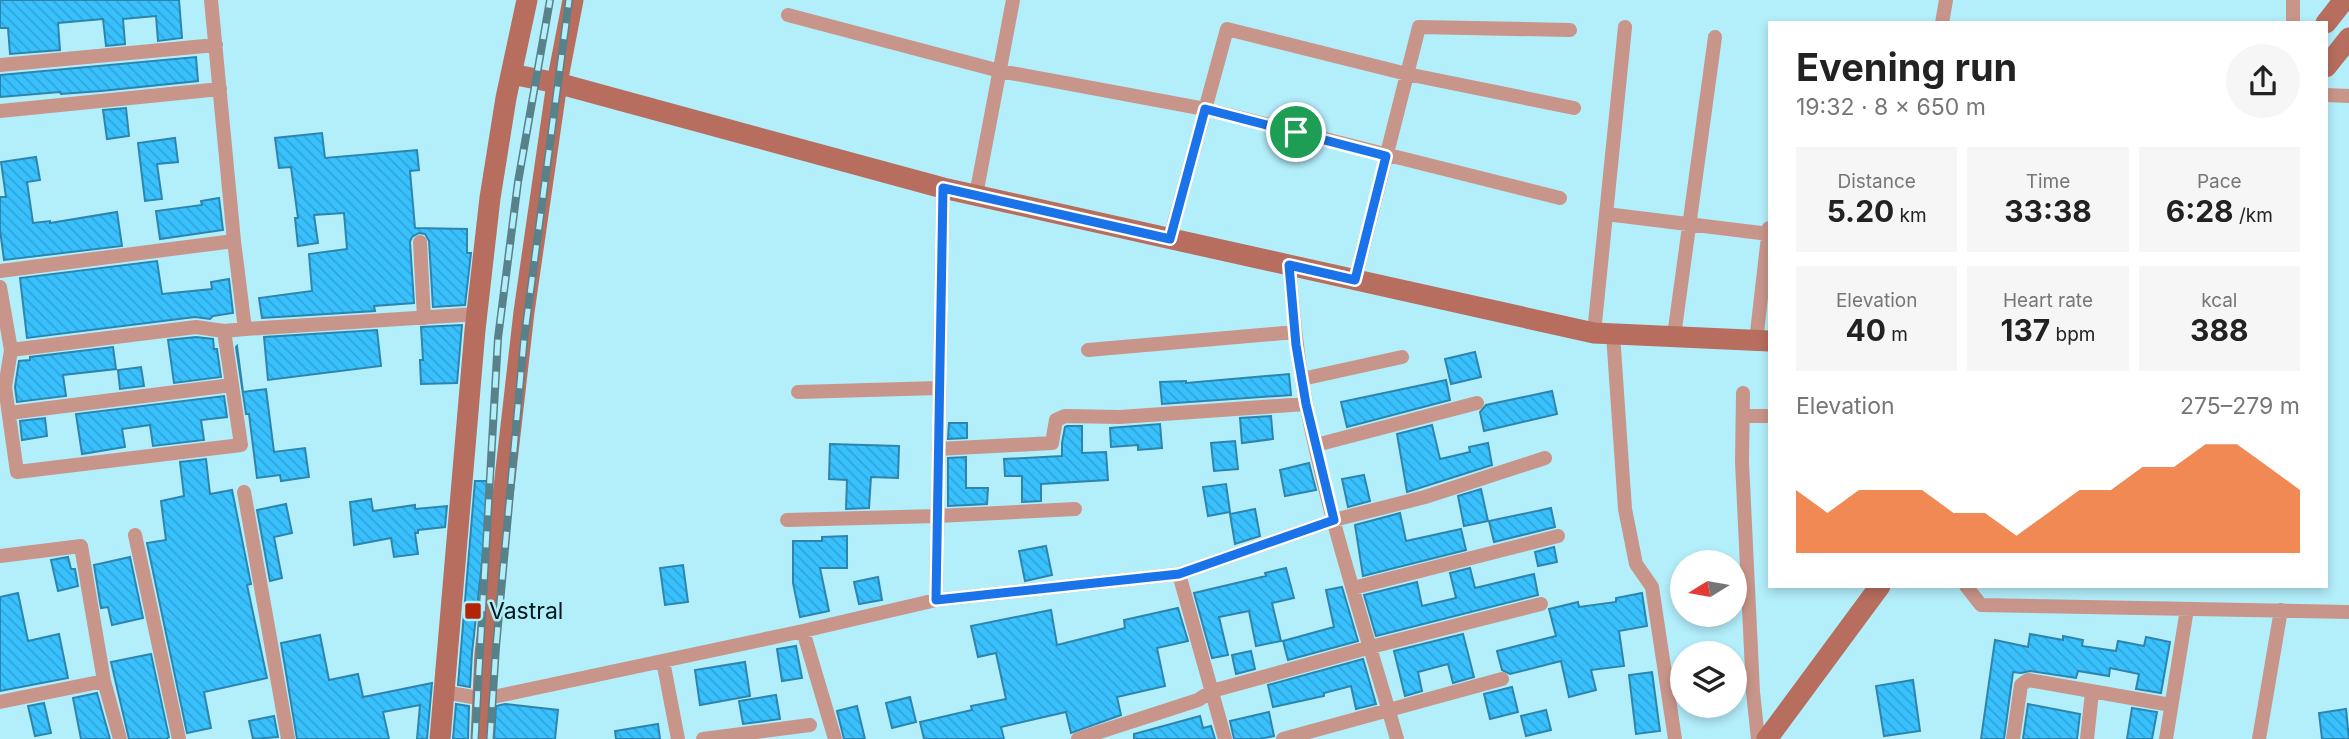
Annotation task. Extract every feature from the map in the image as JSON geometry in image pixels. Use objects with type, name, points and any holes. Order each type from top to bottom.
[{"type":"street","points":[[211,0],[245,329]]},
{"type":"street","points":[[440,739],[477,314],[490,198],[527,0]]},
{"type":"street","points":[[481,739],[485,654],[524,312],[556,83],[573,0]]},
{"type":"street","points":[[976,195],[1013,0]]},
{"type":"street","points":[[1942,21],[1946,0]]},
{"type":"street","points":[[2293,0],[2293,21]]},
{"type":"street","points":[[2328,21],[2344,0]]},
{"type":"street","points":[[788,15],[999,71],[1205,109],[1560,198]]},
{"type":"street","points":[[1355,280],[1419,27],[1570,30]]},
{"type":"street","points":[[1625,27],[1606,214],[1603,333],[1625,509],[1636,564],[1652,587],[1675,739]]},
{"type":"street","points":[[1170,239],[1227,29],[1407,74],[1574,108]]},
{"type":"street","points":[[1674,336],[1715,37]]},
{"type":"street","points":[[2328,64],[2349,38]]},
{"type":"street","points":[[0,65],[216,45]]},
{"type":"street","points":[[512,74],[556,83],[943,188],[1603,333],[1763,341],[1768,252]]},
{"type":"street","points":[[0,111],[220,89]]},
{"type":"street","points":[[2328,95],[2349,96]]},
{"type":"street","points":[[936,600],[943,188]]},
{"type":"street","points":[[1606,214],[1768,234]]},
{"type":"street","points":[[0,271],[234,241]]},
{"type":"street","points":[[420,242],[425,318]]},
{"type":"street","points":[[1289,265],[1295,332],[1306,404],[1334,520],[1397,739]]},
{"type":"street","points":[[0,288],[11,350],[3,387],[17,472],[241,445],[223,331]]},
{"type":"street","points":[[11,350],[196,327],[223,331],[477,314]]},
{"type":"street","points":[[1088,350],[1295,332]]},
{"type":"street","points":[[1302,379],[1402,357]]},
{"type":"street","points":[[9,413],[232,385]]},
{"type":"street","points":[[798,392],[939,388]]},
{"type":"street","points":[[1743,393],[1742,462],[1753,692],[1758,739]]},
{"type":"street","points":[[1316,445],[1477,403]]},
{"type":"street","points":[[938,449],[1052,443],[1056,420],[1065,416],[1121,417],[1306,404]]},
{"type":"street","points":[[1743,416],[1768,416]]},
{"type":"street","points":[[444,692],[484,698],[803,631],[936,600],[1179,574],[1334,520],[1425,497],[1545,458]]},
{"type":"street","points":[[0,468],[16,465]]},
{"type":"street","points":[[244,492],[288,739]]},
{"type":"street","points":[[787,520],[1075,509]]},
{"type":"street","points":[[135,535],[179,739]]},
{"type":"street","points":[[1353,588],[1558,536]]},
{"type":"street","points":[[0,556],[81,546],[104,681],[120,739]]},
{"type":"street","points":[[1179,574],[1225,739]]},
{"type":"street","points":[[1767,739],[1879,588]]},
{"type":"street","points":[[1968,588],[1981,605],[2349,612]]},
{"type":"street","points":[[1078,739],[1198,700],[1212,691],[1541,604]]},
{"type":"street","points":[[2166,739],[2187,609]]},
{"type":"street","points":[[2259,739],[2281,610]]},
{"type":"street","points":[[803,631],[835,739]]},
{"type":"street","points":[[663,661],[678,739]]},
{"type":"street","points":[[1283,739],[1502,679]]},
{"type":"street","points":[[2012,739],[2021,685],[2028,680],[2171,705]]},
{"type":"street","points":[[0,702],[104,681]]},
{"type":"street","points":[[2087,739],[2092,692]]},
{"type":"street","points":[[703,739],[810,725]]},
{"type":"building","points":[[0,0],[179,0],[182,38],[158,41],[156,16],[123,19],[125,44],[106,46],[103,19],[58,23],[60,50],[10,54],[8,28],[0,28]]},
{"type":"building","points":[[196,57],[198,81],[101,91],[0,97],[0,75]]},
{"type":"building","points":[[126,108],[129,136],[107,139],[103,110]]},
{"type":"building","points":[[322,133],[325,158],[417,150],[419,170],[410,171],[415,228],[467,229],[467,253],[471,253],[465,305],[433,307],[429,241],[425,234],[419,233],[412,237],[410,242],[414,303],[374,306],[375,311],[262,318],[259,298],[312,291],[309,254],[347,249],[344,213],[314,215],[318,243],[298,246],[295,218],[298,218],[291,167],[279,168],[275,138]]},
{"type":"building","points":[[175,138],[178,162],[157,164],[162,199],[145,201],[138,143]]},
{"type":"building","points":[[36,157],[40,180],[27,182],[33,223],[50,223],[117,212],[122,246],[4,260],[0,197],[6,197],[1,162]]},
{"type":"building","points":[[219,198],[223,230],[160,239],[156,211],[202,205],[201,201]]},
{"type":"building","points":[[157,261],[162,294],[212,289],[211,282],[229,279],[233,313],[213,316],[210,319],[195,317],[27,338],[20,278]]},
{"type":"building","points":[[462,325],[457,383],[421,384],[421,327]]},
{"type":"building","points":[[377,330],[381,366],[268,380],[264,337]]},
{"type":"building","points":[[196,337],[213,339],[221,377],[174,383],[168,340]]},
{"type":"building","points":[[113,347],[116,369],[63,375],[66,396],[17,402],[15,387],[19,361],[30,360],[30,357]]},
{"type":"building","points":[[236,347],[243,392],[266,389],[274,452],[305,448],[309,477],[281,481],[280,475],[257,478],[249,414],[246,414]]},
{"type":"building","points":[[1475,352],[1481,377],[1451,384],[1445,359]]},
{"type":"building","points":[[141,367],[144,386],[120,389],[118,370]]},
{"type":"building","points":[[1289,374],[1291,395],[1162,404],[1160,382],[1186,383]]},
{"type":"building","points":[[1446,380],[1450,400],[1347,427],[1341,402]]},
{"type":"building","points":[[1552,391],[1557,414],[1484,431],[1480,412],[1486,405]]},
{"type":"building","points":[[224,396],[227,417],[201,420],[204,440],[153,446],[150,425],[122,429],[125,447],[82,454],[76,414]]},
{"type":"building","points":[[1271,416],[1273,439],[1242,443],[1240,418]]},
{"type":"building","points":[[45,418],[47,436],[22,440],[20,421]]},
{"type":"building","points":[[949,423],[967,423],[967,438],[948,439]]},
{"type":"building","points":[[1160,424],[1162,448],[1138,450],[1138,445],[1111,447],[1110,428]]},
{"type":"building","points":[[1432,425],[1440,459],[1470,452],[1469,447],[1488,443],[1492,465],[1407,492],[1397,434]]},
{"type":"building","points":[[1067,426],[1082,426],[1082,453],[1106,452],[1108,480],[1041,484],[1041,501],[1022,502],[1022,476],[1005,476],[1004,459],[1062,456],[1062,443]]},
{"type":"building","points":[[1235,441],[1238,469],[1214,471],[1211,443]]},
{"type":"building","points":[[830,444],[899,446],[898,478],[871,477],[869,508],[846,509],[847,480],[829,479]]},
{"type":"building","points":[[966,457],[966,488],[988,488],[987,504],[948,506],[948,458]]},
{"type":"building","points":[[206,459],[210,494],[232,490],[251,584],[247,585],[267,678],[204,692],[211,728],[187,733],[147,543],[166,540],[161,501],[184,496],[180,462]]},
{"type":"building","points":[[1309,463],[1316,490],[1285,496],[1280,470]]},
{"type":"building","points":[[1364,475],[1370,501],[1348,507],[1342,479]]},
{"type":"building","points":[[475,481],[491,481],[470,687],[458,685]]},
{"type":"building","points":[[1226,484],[1230,512],[1208,516],[1203,487]]},
{"type":"building","points":[[1481,489],[1488,521],[1464,526],[1458,496]]},
{"type":"building","points":[[371,499],[373,511],[415,505],[415,509],[447,506],[445,527],[418,530],[418,533],[415,533],[418,554],[394,557],[391,538],[354,545],[350,502]]},
{"type":"building","points":[[286,504],[292,533],[274,537],[282,578],[270,581],[257,510]]},
{"type":"building","points":[[1551,508],[1555,527],[1494,542],[1489,521]]},
{"type":"building","points":[[1255,509],[1260,536],[1235,544],[1230,514]]},
{"type":"building","points":[[1400,513],[1406,541],[1461,529],[1466,550],[1363,576],[1355,525]]},
{"type":"building","points":[[847,536],[847,568],[820,568],[829,611],[800,617],[793,583],[793,541],[822,541],[822,537]]},
{"type":"building","points":[[1046,546],[1052,575],[1025,581],[1019,551]]},
{"type":"building","points":[[1554,547],[1557,562],[1538,566],[1535,552]]},
{"type":"building","points":[[68,557],[71,569],[75,569],[78,586],[58,591],[51,560]]},
{"type":"building","points":[[130,557],[143,618],[112,625],[108,607],[101,608],[94,565]]},
{"type":"building","points":[[683,565],[688,602],[665,605],[660,568]]},
{"type":"building","points":[[1286,568],[1294,598],[1272,603],[1281,641],[1256,646],[1249,611],[1219,617],[1228,655],[1212,658],[1194,593],[1266,576],[1265,573]]},
{"type":"building","points":[[1470,568],[1475,588],[1534,574],[1538,595],[1376,636],[1364,595],[1417,582],[1422,606],[1456,598],[1450,573]]},
{"type":"building","points":[[878,577],[882,600],[859,604],[854,582]]},
{"type":"building","points":[[1342,587],[1358,641],[1288,660],[1283,641],[1334,627],[1326,590]]},
{"type":"building","points":[[18,593],[28,641],[59,634],[68,678],[0,691],[0,597]]},
{"type":"building","points":[[1642,593],[1647,626],[1619,631],[1624,666],[1591,670],[1596,690],[1569,697],[1561,661],[1510,674],[1502,670],[1497,651],[1556,636],[1549,609],[1578,602],[1579,607],[1616,602],[1616,598]]},
{"type":"building","points":[[1178,608],[1188,641],[1157,648],[1165,686],[1117,697],[1121,715],[1071,733],[1066,712],[1001,727],[1004,739],[924,739],[920,722],[972,710],[971,706],[1006,699],[996,653],[978,657],[971,626],[1051,610],[1057,645],[1125,628],[1124,620]]},
{"type":"building","points":[[1463,634],[1474,677],[1453,683],[1448,664],[1418,672],[1422,691],[1405,696],[1394,651]]},
{"type":"building","points":[[2030,634],[2063,640],[2063,636],[2083,640],[2082,646],[2116,651],[2118,641],[2144,646],[2146,637],[2170,642],[2161,693],[2136,689],[2139,674],[2110,668],[2109,676],[2078,671],[2076,678],[2030,671],[2013,672],[2004,739],[1981,739],[1995,640],[2028,647]]},
{"type":"building","points":[[320,635],[329,680],[358,674],[363,697],[432,683],[427,739],[417,739],[420,705],[383,712],[389,739],[297,739],[281,643]]},
{"type":"building","points":[[796,646],[802,678],[782,681],[777,649]]},
{"type":"building","points":[[1251,651],[1255,669],[1236,674],[1232,655]]},
{"type":"building","points":[[151,654],[169,737],[129,739],[111,662]]},
{"type":"building","points":[[1363,659],[1376,704],[1356,709],[1351,686],[1324,693],[1324,696],[1273,707],[1268,685]]},
{"type":"building","points":[[745,662],[750,696],[700,705],[695,670]]},
{"type":"building","points":[[1652,672],[1660,731],[1636,734],[1629,675]]},
{"type":"building","points":[[1913,680],[1920,731],[1884,736],[1876,686]]},
{"type":"building","points":[[1512,687],[1518,712],[1490,719],[1484,694]]},
{"type":"building","points":[[97,693],[110,739],[81,739],[73,698]]},
{"type":"building","points":[[776,695],[780,719],[743,724],[739,701]]},
{"type":"building","points":[[910,697],[916,722],[892,728],[886,703]]},
{"type":"building","points":[[44,703],[51,733],[35,736],[28,706]]},
{"type":"building","points":[[456,704],[469,706],[468,739],[453,739]]},
{"type":"building","points":[[505,704],[558,710],[555,739],[494,739],[496,706]]},
{"type":"building","points":[[2028,704],[2080,714],[2077,739],[2023,739]]},
{"type":"building","points":[[857,706],[865,739],[844,739],[837,711]]},
{"type":"building","points":[[2132,708],[2157,712],[2152,739],[2127,739]]},
{"type":"building","points":[[2346,709],[2349,739],[2322,739],[2319,713]]},
{"type":"building","points":[[1546,710],[1551,730],[1526,736],[1521,716]]},
{"type":"building","points":[[1269,712],[1274,736],[1234,739],[1230,721]]},
{"type":"building","points":[[274,716],[278,737],[253,739],[249,721]]},
{"type":"building","points":[[1200,716],[1203,728],[1211,726],[1215,739],[1134,739],[1134,734]]},
{"type":"building","points":[[658,724],[660,739],[616,739],[615,731]]},
{"type":"railway","points":[[475,739],[498,338],[518,182],[550,0]]},
{"type":"railway","points":[[490,739],[524,340],[569,0]]},
{"type":"place","name":"Vastral","points":[[473,611]]},
{"type":"route","points":[[1205,109],[1296,132],[1386,156],[1355,280],[1289,265],[1296,345],[1306,404],[1334,520],[1179,574],[936,600],[943,188],[1170,239],[1205,109]]}]
